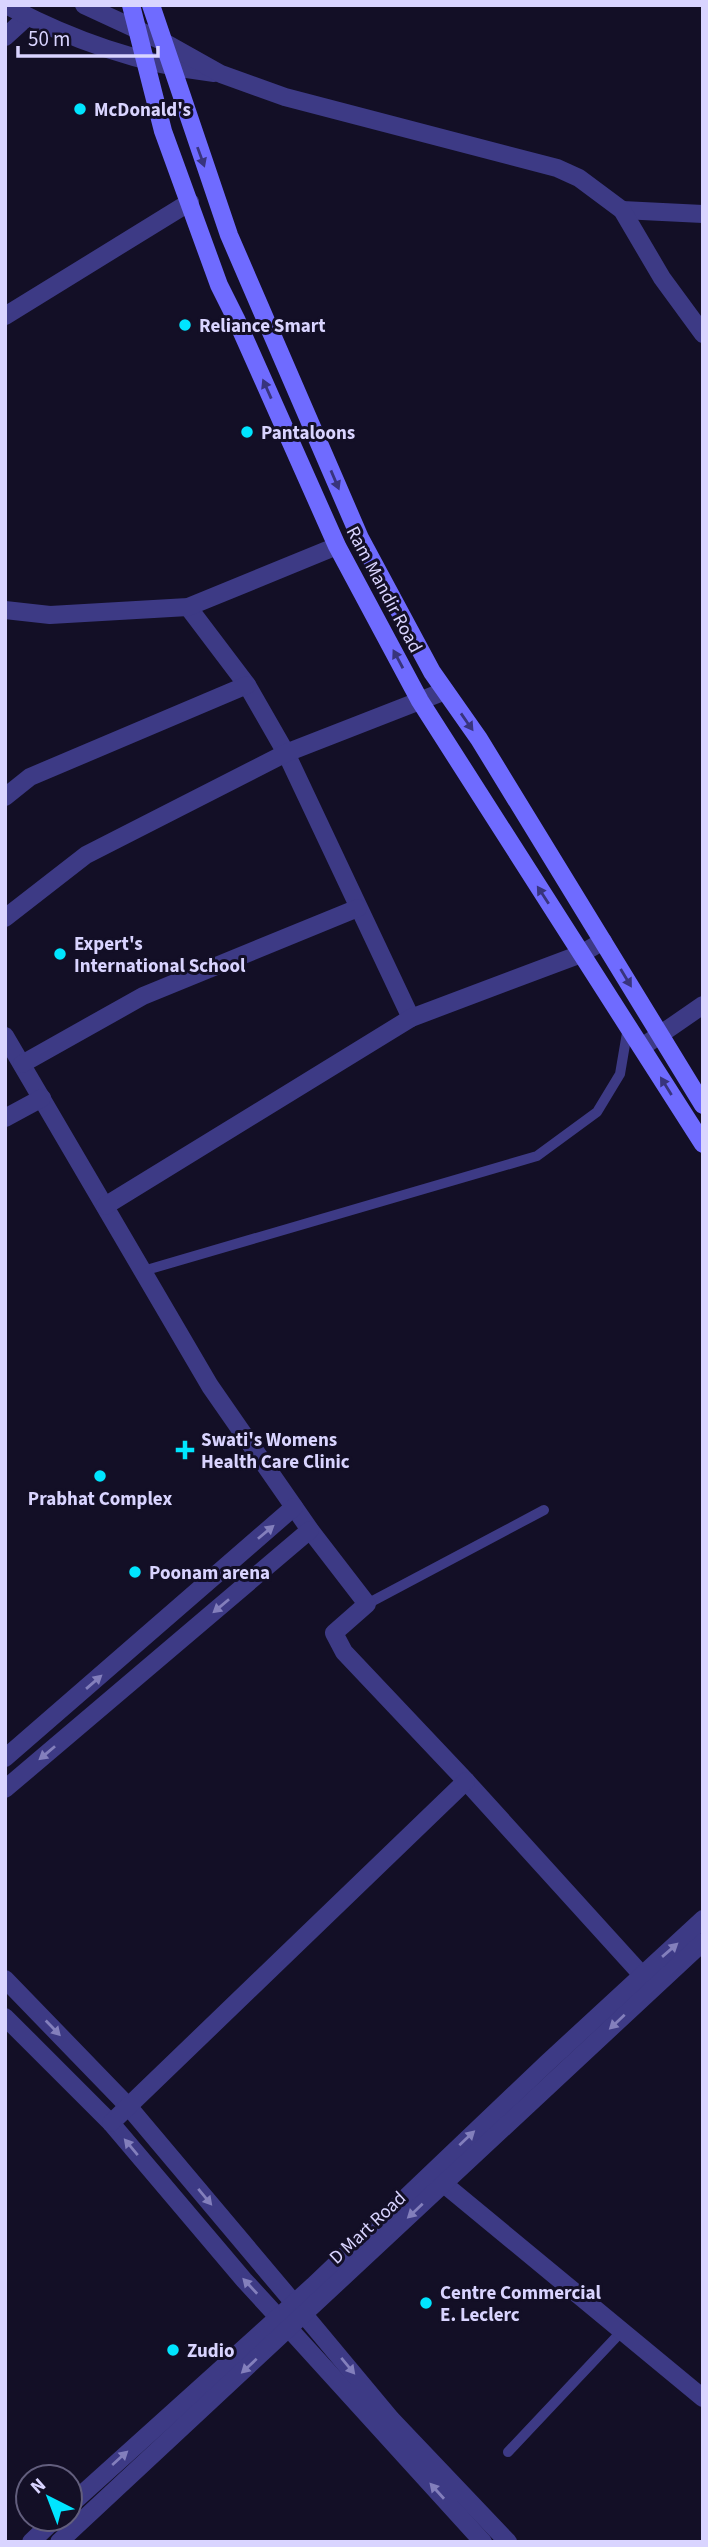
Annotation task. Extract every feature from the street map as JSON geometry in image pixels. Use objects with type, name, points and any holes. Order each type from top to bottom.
[{"type":"main road","name":"Ram Mandir Road","points":[[131,5],[163,131],[219,285],[337,546],[420,702],[703,1143]]},
{"type":"main road","points":[[151,5],[229,236],[360,538],[397,610],[445,691],[479,740],[703,1105]]},
{"type":"street","points":[[6,5],[27,17],[122,53],[174,68],[220,74],[319,107],[557,167],[579,178],[622,210],[662,278],[703,334]]},
{"type":"street","points":[[84,5],[164,42],[220,74]]},
{"type":"street","points":[[5,37],[27,17]]},
{"type":"street","points":[[5,316],[190,202]]},
{"type":"street","points":[[622,210],[703,214]]},
{"type":"street","points":[[5,610],[50,615],[188,607],[337,546]]},
{"type":"street","points":[[188,607],[247,685],[286,753],[411,1018]]},
{"type":"street","points":[[5,797],[30,777],[247,685]]},
{"type":"street","points":[[5,918],[86,855],[286,753],[445,691]]},
{"type":"street","points":[[22,1064],[143,996],[358,908]]},
{"type":"street","points":[[105,1206],[411,1018],[581,954],[603,941]]},
{"type":"street","points":[[642,1047],[703,1005]]},
{"type":"street","points":[[5,1036],[210,1386],[310,1530],[367,1604],[334,1633],[344,1652],[648,1981]]},
{"type":"street","points":[[5,1118],[42,1098]]},
{"type":"street","points":[[5,1758],[295,1507]]},
{"type":"street","points":[[5,1789],[310,1530]]},
{"type":"street","points":[[111,2123],[466,1781]]},
{"type":"street","name":"D Mart Road","points":[[59,2542],[298,2308],[443,2184],[648,1981],[703,1919]]},
{"type":"street","name":"D Mart Road","points":[[298,2308],[313,2286],[648,1981],[703,1942]]},
{"type":"street","points":[[5,1979],[128,2106],[298,2308],[483,2542]]},
{"type":"street","points":[[5,2017],[111,2123],[244,2280],[284,2323],[508,2542]]},
{"type":"street","points":[[443,2184],[703,2398]]},
{"type":"street","name":"D Mart Road","points":[[84,2493],[284,2323]]},
{"type":"lane","points":[[143,1271],[537,1156],[597,1112],[620,1074],[628,1027]]},
{"type":"lane","points":[[367,1604],[544,1510]]},
{"type":"lane","points":[[508,2452],[622,2331]]},
{"type":"place","name":"McDonald's","points":[[80,109]]},
{"type":"place","name":"Reliance Smart","points":[[185,325]]},
{"type":"place","name":"Pantaloons","points":[[247,432]]},
{"type":"place","name":"Expert's International School","points":[[60,954]]},
{"type":"place","name":"Swati's Womens Health Care Clinic","points":[[185,1450]]},
{"type":"place","name":"Prabhat Complex","points":[[100,1476]]},
{"type":"place","name":"Poonam arena","points":[[135,1572]]},
{"type":"place","name":"Centre Commercial E. Leclerc","points":[[426,2303]]},
{"type":"place","name":"Zudio","points":[[173,2350]]}]
